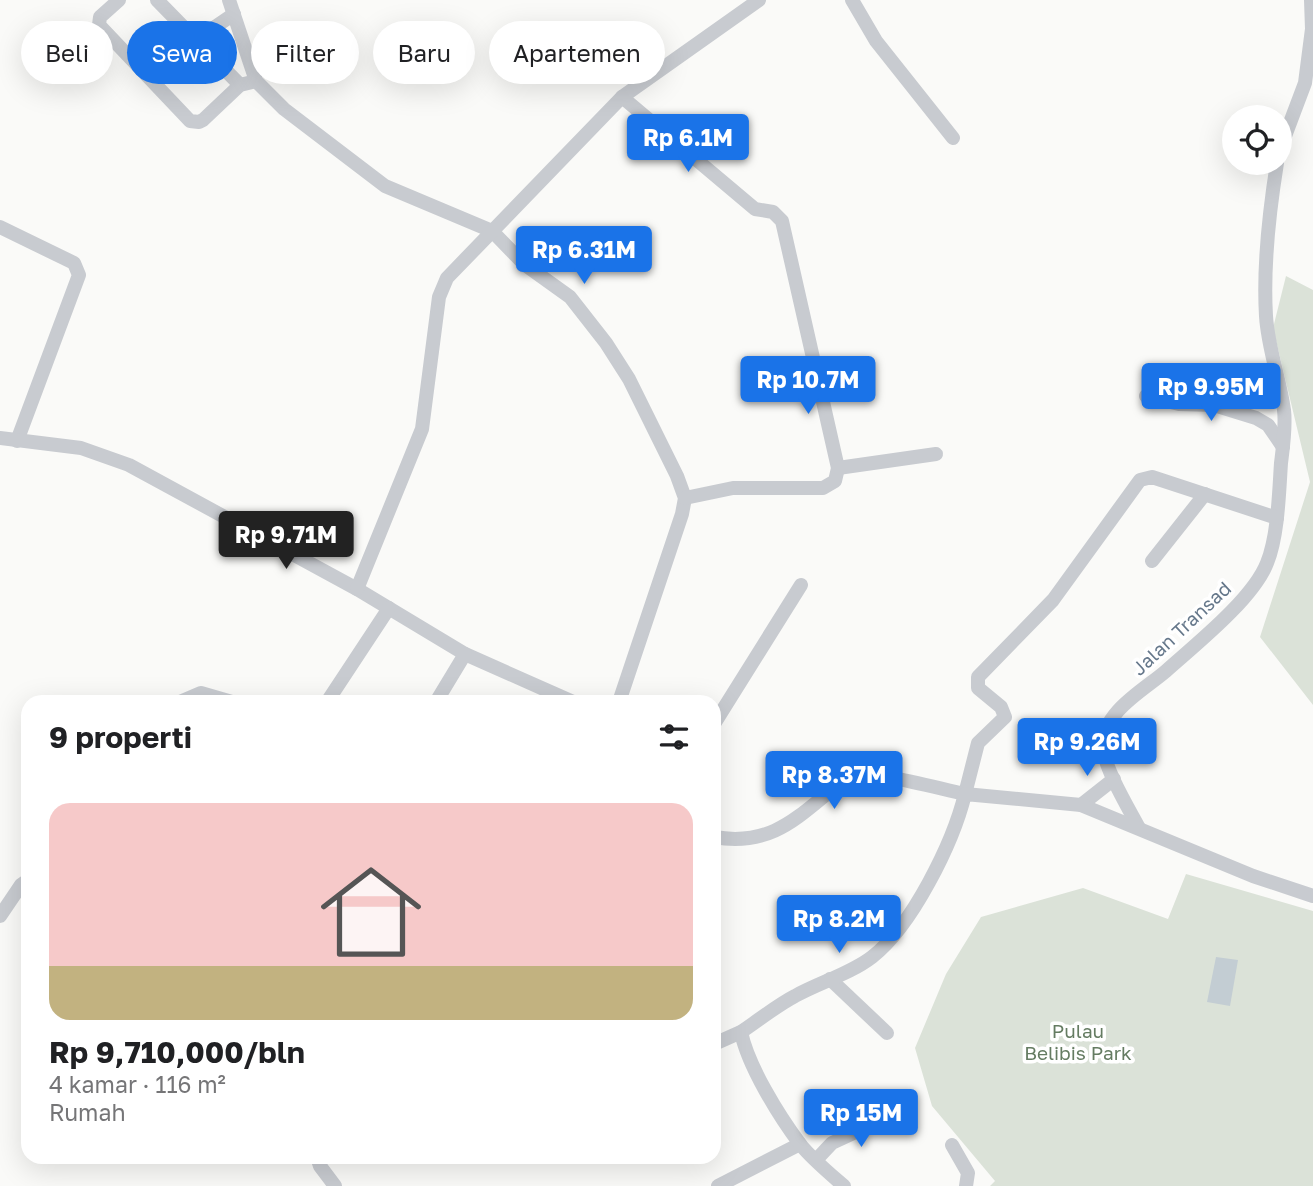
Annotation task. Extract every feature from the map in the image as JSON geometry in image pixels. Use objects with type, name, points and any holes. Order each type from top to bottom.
[{"type":"street","points":[[119,0],[98,22],[190,121],[203,120],[240,85],[251,82]]},
{"type":"street","points":[[157,0],[177,21]]},
{"type":"street","points":[[357,589],[422,429],[441,288],[447,278],[622,97],[759,0]]},
{"type":"street","points":[[852,0],[876,41],[953,138]]},
{"type":"street","points":[[1292,123],[1309,84],[1311,0]]},
{"type":"street","points":[[216,21],[231,7],[251,66]]},
{"type":"street","points":[[237,82],[240,85]]},
{"type":"street","points":[[259,84],[284,109],[385,186],[492,231],[524,264],[570,297],[606,343],[629,379],[677,476],[685,498],[621,695]]},
{"type":"street","points":[[622,97],[755,209],[773,212],[782,221],[838,468],[835,481],[823,488],[733,488],[685,498]]},
{"type":"street","name":"Jalan Transad","points":[[1139,828],[1102,749],[1104,734],[1112,719],[1128,701],[1237,605],[1268,563],[1277,518],[1284,412],[1269,346],[1266,294],[1271,201],[1275,175]]},
{"type":"street","points":[[0,227],[74,263],[79,275],[17,441]]},
{"type":"street","points":[[1146,397],[1179,404],[1214,405],[1256,418],[1268,425],[1283,447]]},
{"type":"street","points":[[0,438],[81,449],[129,465],[357,589],[465,654],[557,695]]},
{"type":"street","points":[[838,468],[936,454]]},
{"type":"street","points":[[721,1041],[741,1032],[794,996],[872,957],[900,929],[938,864],[961,812],[978,743],[1005,717],[1001,707],[978,688],[978,677],[1053,600],[1140,480],[1152,477],[1277,518]]},
{"type":"street","points":[[1152,561],[1205,494]]},
{"type":"street","points":[[721,713],[801,585]]},
{"type":"street","points":[[332,695],[389,608]]},
{"type":"street","points":[[440,695],[465,654]]},
{"type":"street","points":[[721,838],[743,840],[778,831],[841,783],[855,775],[872,775],[965,794],[1081,804],[1253,876],[1313,896]]},
{"type":"street","points":[[1081,804],[1114,779]]},
{"type":"street","points":[[0,916],[21,888]]},
{"type":"street","points":[[830,979],[887,1033]]},
{"type":"street","points":[[741,1032],[762,1085],[800,1144],[844,1186]]},
{"type":"street","points":[[816,1160],[832,1143],[871,1125],[894,1119]]},
{"type":"street","points":[[718,1186],[800,1144]]},
{"type":"street","points":[[952,1145],[968,1173],[967,1186]]},
{"type":"street","points":[[319,1164],[335,1186]]},
{"type":"green space","points":[[1286,276],[1313,290],[1313,705],[1260,637],[1310,482],[1273,328]]},
{"type":"green space","name":"Pulau Belibis Park","points":[[1186,874],[1313,911],[1313,1186],[990,1186],[995,1181],[932,1106],[915,1048],[946,974],[981,917],[1083,888],[1168,919]]},
{"type":"shaded area","points":[[1216,957],[1238,960],[1230,1006],[1207,1002]]}]
